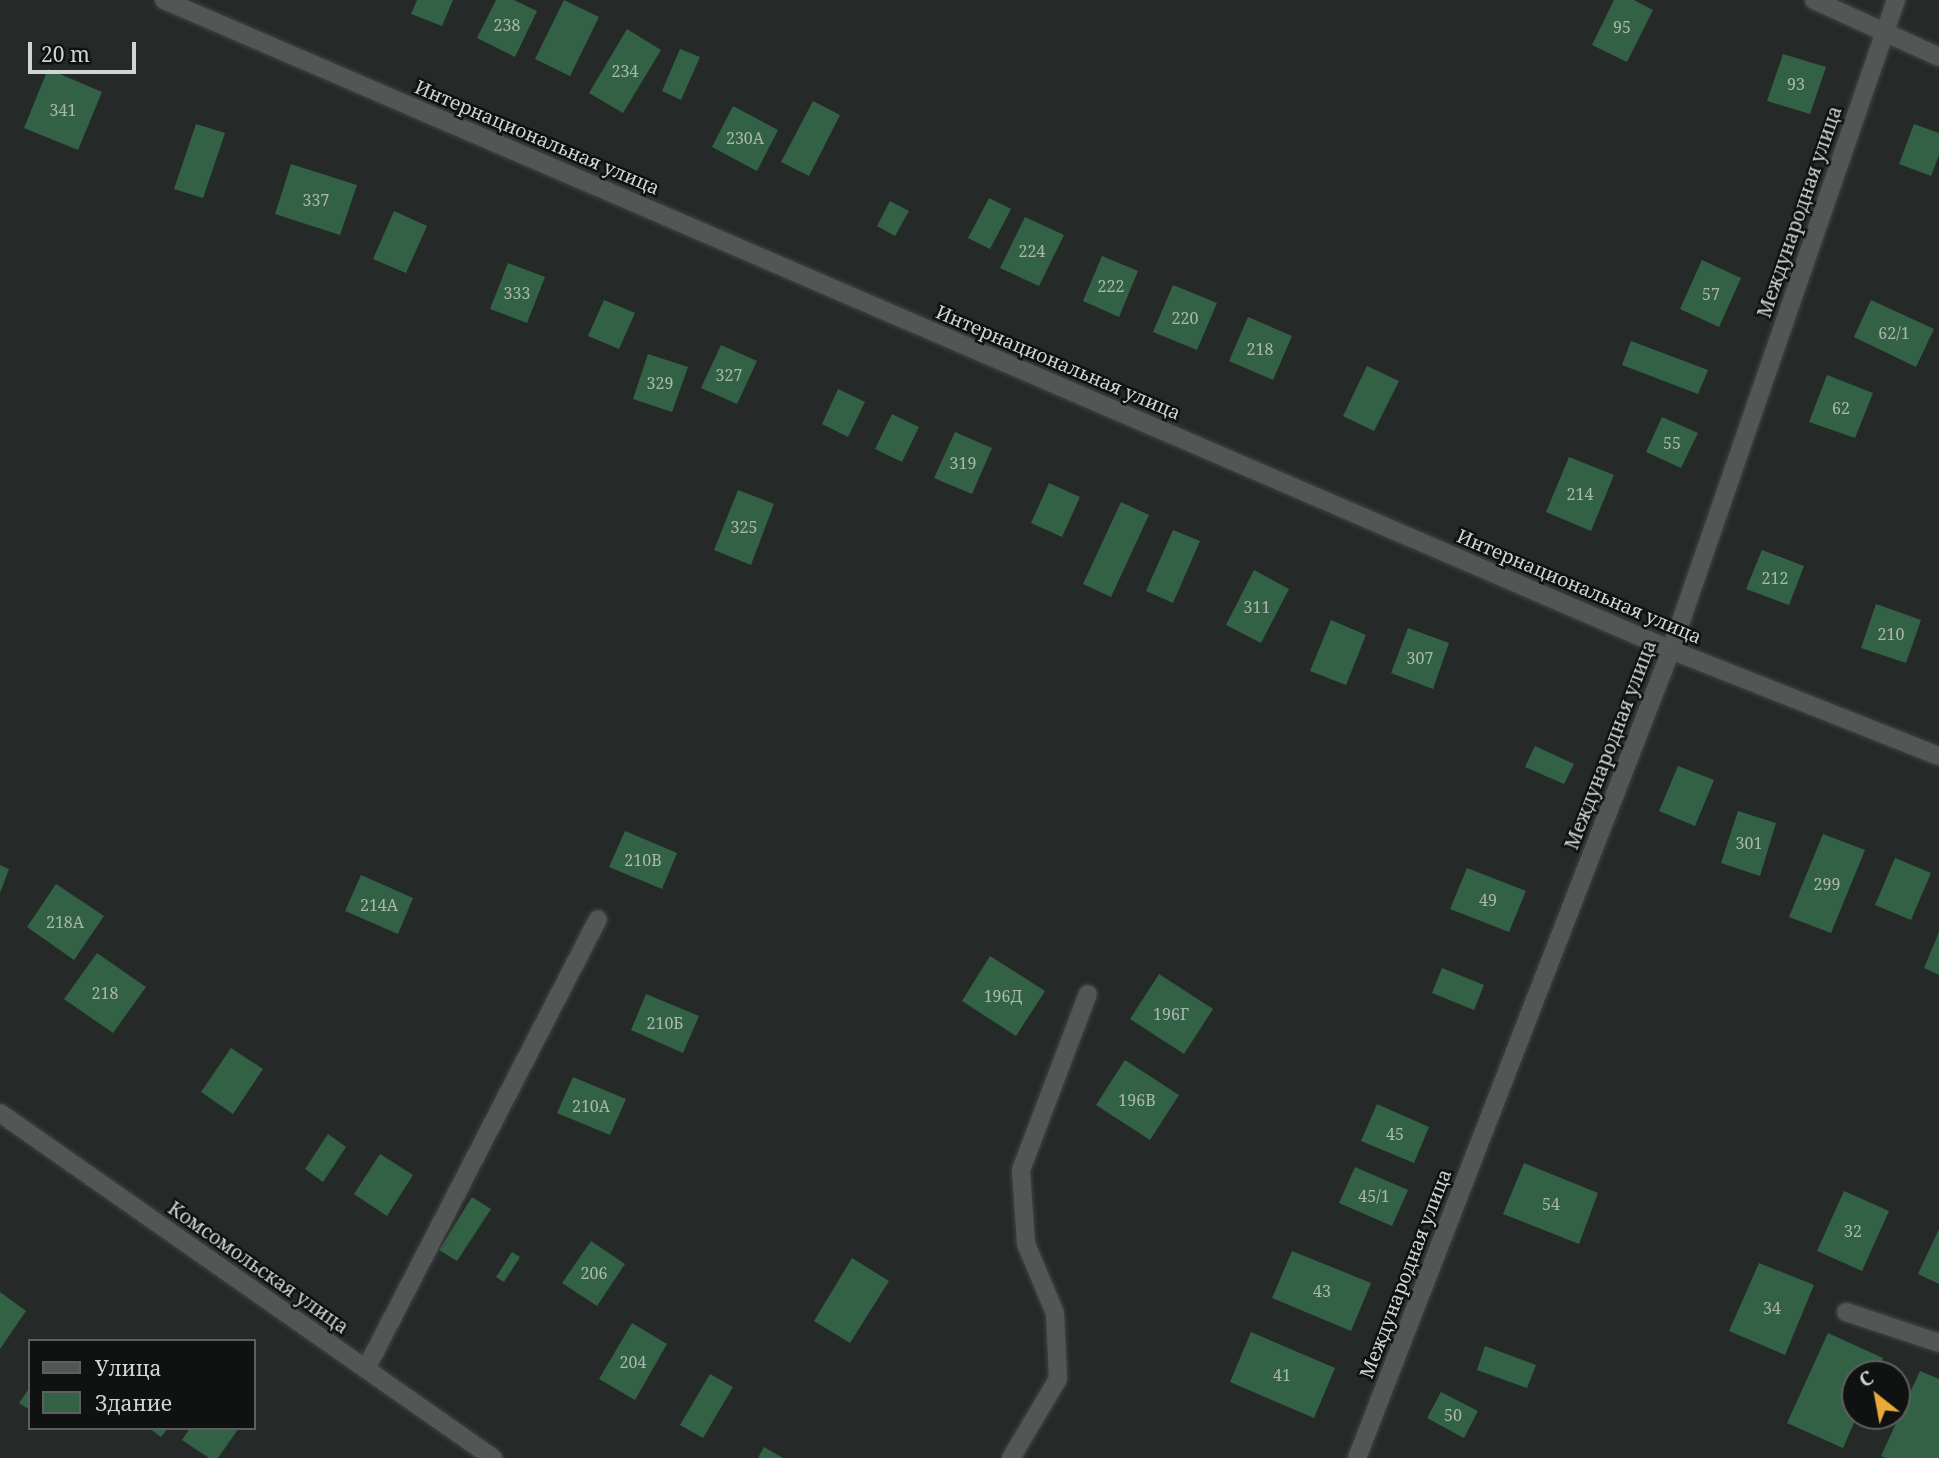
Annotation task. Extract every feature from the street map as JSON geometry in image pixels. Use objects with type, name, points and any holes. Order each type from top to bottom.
[{"type":"street","name":"Интернациональная улица","points":[[164,0],[1671,650],[1939,756]]},
{"type":"street","points":[[1814,0],[1939,57]]},
{"type":"street","name":"Международная улица","points":[[1357,1458],[1671,650],[1896,0]]},
{"type":"street","points":[[366,1369],[598,919]]},
{"type":"street","points":[[1011,1458],[1058,1379],[1055,1313],[1026,1244],[1021,1170],[1087,994]]},
{"type":"street","name":"Комсомольская улица","points":[[0,1113],[493,1458]]},
{"type":"street","points":[[1846,1312],[1939,1343]]},
{"type":"building","points":[[417,0],[453,0],[442,26],[411,14]]},
{"type":"building","points":[[496,0],[514,0],[537,11],[515,57],[477,38]]},
{"type":"building","points":[[564,0],[599,17],[570,76],[535,59]]},
{"type":"building","points":[[1614,0],[1634,0],[1653,10],[1627,62],[1592,45]]},
{"type":"building","points":[[627,29],[661,50],[623,113],[589,93]]},
{"type":"building","points":[[680,49],[700,57],[681,100],[662,91]]},
{"type":"building","points":[[1783,54],[1826,67],[1810,114],[1767,101]]},
{"type":"building","points":[[48,69],[102,92],[78,150],[24,128]]},
{"type":"building","points":[[813,101],[840,115],[809,176],[781,162]]},
{"type":"building","points":[[733,106],[778,130],[757,171],[712,147]]},
{"type":"building","points":[[196,124],[225,133],[203,198],[174,189]]},
{"type":"building","points":[[1914,124],[1939,133],[1939,155],[1931,176],[1899,164]]},
{"type":"building","points":[[291,164],[357,185],[340,235],[275,214]]},
{"type":"building","points":[[989,198],[1011,209],[990,249],[968,238]]},
{"type":"building","points":[[890,201],[909,211],[895,236],[877,226]]},
{"type":"building","points":[[394,211],[427,226],[406,273],[373,259]]},
{"type":"building","points":[[1025,217],[1064,235],[1039,286],[1000,268]]},
{"type":"building","points":[[1102,256],[1138,271],[1119,317],[1083,301]]},
{"type":"building","points":[[1702,260],[1741,278],[1719,327],[1680,309]]},
{"type":"building","points":[[508,263],[545,277],[527,323],[490,309]]},
{"type":"building","points":[[1173,285],[1217,303],[1197,350],[1153,332]]},
{"type":"building","points":[[604,300],[635,313],[619,349],[588,336]]},
{"type":"building","points":[[1871,300],[1934,329],[1916,367],[1854,337]]},
{"type":"building","points":[[1248,317],[1292,336],[1273,380],[1229,361]]},
{"type":"building","points":[[1631,341],[1708,370],[1698,394],[1622,365]]},
{"type":"building","points":[[721,345],[757,361],[737,404],[701,388]]},
{"type":"building","points":[[648,354],[688,367],[672,412],[633,399]]},
{"type":"building","points":[[1367,366],[1399,381],[1374,431],[1343,416]]},
{"type":"building","points":[[1827,375],[1873,393],[1855,438],[1809,422]]},
{"type":"building","points":[[838,389],[865,402],[848,437],[822,424]]},
{"type":"building","points":[[892,414],[919,427],[902,462],[875,449]]},
{"type":"building","points":[[1662,417],[1698,433],[1681,468],[1646,452]]},
{"type":"building","points":[[955,432],[992,448],[972,494],[934,478]]},
{"type":"building","points":[[1569,457],[1614,475],[1591,531],[1546,512]]},
{"type":"building","points":[[1049,483],[1080,497],[1062,537],[1031,523]]},
{"type":"building","points":[[738,490],[774,504],[751,565],[714,550]]},
{"type":"building","points":[[1121,502],[1149,515],[1111,597],[1083,584]]},
{"type":"building","points":[[1173,530],[1200,541],[1173,603],[1146,591]]},
{"type":"building","points":[[1762,550],[1804,566],[1789,605],[1746,589]]},
{"type":"building","points":[[1254,570],[1289,589],[1261,643],[1226,625]]},
{"type":"building","points":[[1876,604],[1921,620],[1906,663],[1861,648]]},
{"type":"building","points":[[1331,620],[1366,635],[1346,685],[1310,671]]},
{"type":"building","points":[[1408,628],[1449,643],[1433,689],[1391,673]]},
{"type":"building","points":[[1535,746],[1574,764],[1564,784],[1525,767]]},
{"type":"building","points":[[1678,766],[1714,780],[1695,826],[1659,811]]},
{"type":"building","points":[[1738,811],[1776,823],[1760,876],[1721,863]]},
{"type":"building","points":[[625,831],[677,853],[662,889],[609,867]]},
{"type":"building","points":[[1823,834],[1865,850],[1831,933],[1789,917]]},
{"type":"building","points":[[1895,858],[1931,873],[1911,920],[1875,905]]},
{"type":"building","points":[[0,865],[9,869],[0,893]]},
{"type":"building","points":[[1467,868],[1526,891],[1509,932],[1450,909]]},
{"type":"building","points":[[361,875],[413,898],[398,934],[345,911]]},
{"type":"building","points":[[56,884],[104,916],[74,960],[27,927]]},
{"type":"building","points":[[1939,932],[1939,975],[1924,968]]},
{"type":"building","points":[[97,953],[146,987],[113,1033],[64,999]]},
{"type":"building","points":[[990,956],[1045,991],[1016,1036],[962,1001]]},
{"type":"building","points":[[1442,968],[1484,985],[1474,1010],[1432,993]]},
{"type":"building","points":[[1159,974],[1213,1009],[1184,1054],[1130,1019]]},
{"type":"building","points":[[646,994],[699,1016],[683,1053],[631,1030]]},
{"type":"building","points":[[231,1048],[263,1069],[233,1114],[201,1092]]},
{"type":"building","points":[[1125,1060],[1179,1095],[1150,1140],[1096,1105]]},
{"type":"building","points":[[573,1077],[626,1099],[610,1135],[557,1113]]},
{"type":"building","points":[[1377,1104],[1429,1127],[1414,1163],[1361,1141]]},
{"type":"building","points":[[328,1134],[346,1147],[323,1182],[305,1169]]},
{"type":"building","points":[[380,1154],[413,1175],[387,1216],[354,1194]]},
{"type":"building","points":[[1524,1163],[1598,1193],[1579,1244],[1503,1214]]},
{"type":"building","points":[[1355,1167],[1408,1190],[1392,1226],[1339,1203]]},
{"type":"building","points":[[1844,1191],[1889,1211],[1862,1271],[1817,1251]]},
{"type":"building","points":[[472,1197],[491,1209],[457,1261],[439,1250]]},
{"type":"building","points":[[1939,1229],[1939,1284],[1918,1274]]},
{"type":"building","points":[[591,1241],[625,1264],[597,1306],[562,1283]]},
{"type":"building","points":[[1292,1251],[1371,1283],[1351,1331],[1272,1298]]},
{"type":"building","points":[[512,1252],[520,1257],[504,1282],[496,1277]]},
{"type":"building","points":[[852,1258],[889,1281],[850,1343],[814,1321]]},
{"type":"building","points":[[1759,1263],[1814,1285],[1785,1355],[1729,1331]]},
{"type":"building","points":[[0,1292],[26,1311],[0,1349]]},
{"type":"building","points":[[632,1323],[667,1344],[635,1400],[599,1379]]},
{"type":"building","points":[[1251,1332],[1335,1368],[1314,1418],[1230,1382]]},
{"type":"building","points":[[1828,1333],[1883,1358],[1841,1360],[1841,1430],[1851,1430],[1843,1448],[1787,1423]]},
{"type":"building","points":[[1485,1346],[1536,1365],[1527,1388],[1477,1370]]},
{"type":"building","points":[[1920,1371],[1939,1379],[1939,1458],[1881,1456],[1893,1430],[1911,1430],[1911,1391]]},
{"type":"building","points":[[710,1374],[733,1387],[703,1438],[680,1425]]},
{"type":"building","points":[[28,1390],[28,1409],[19,1403]]},
{"type":"building","points":[[1441,1392],[1478,1411],[1464,1438],[1427,1418]]},
{"type":"building","points":[[152,1430],[166,1430],[161,1437]]},
{"type":"building","points":[[189,1430],[238,1430],[218,1458],[209,1458],[182,1440]]},
{"type":"building","points":[[764,1447],[783,1458],[758,1458]]}]
